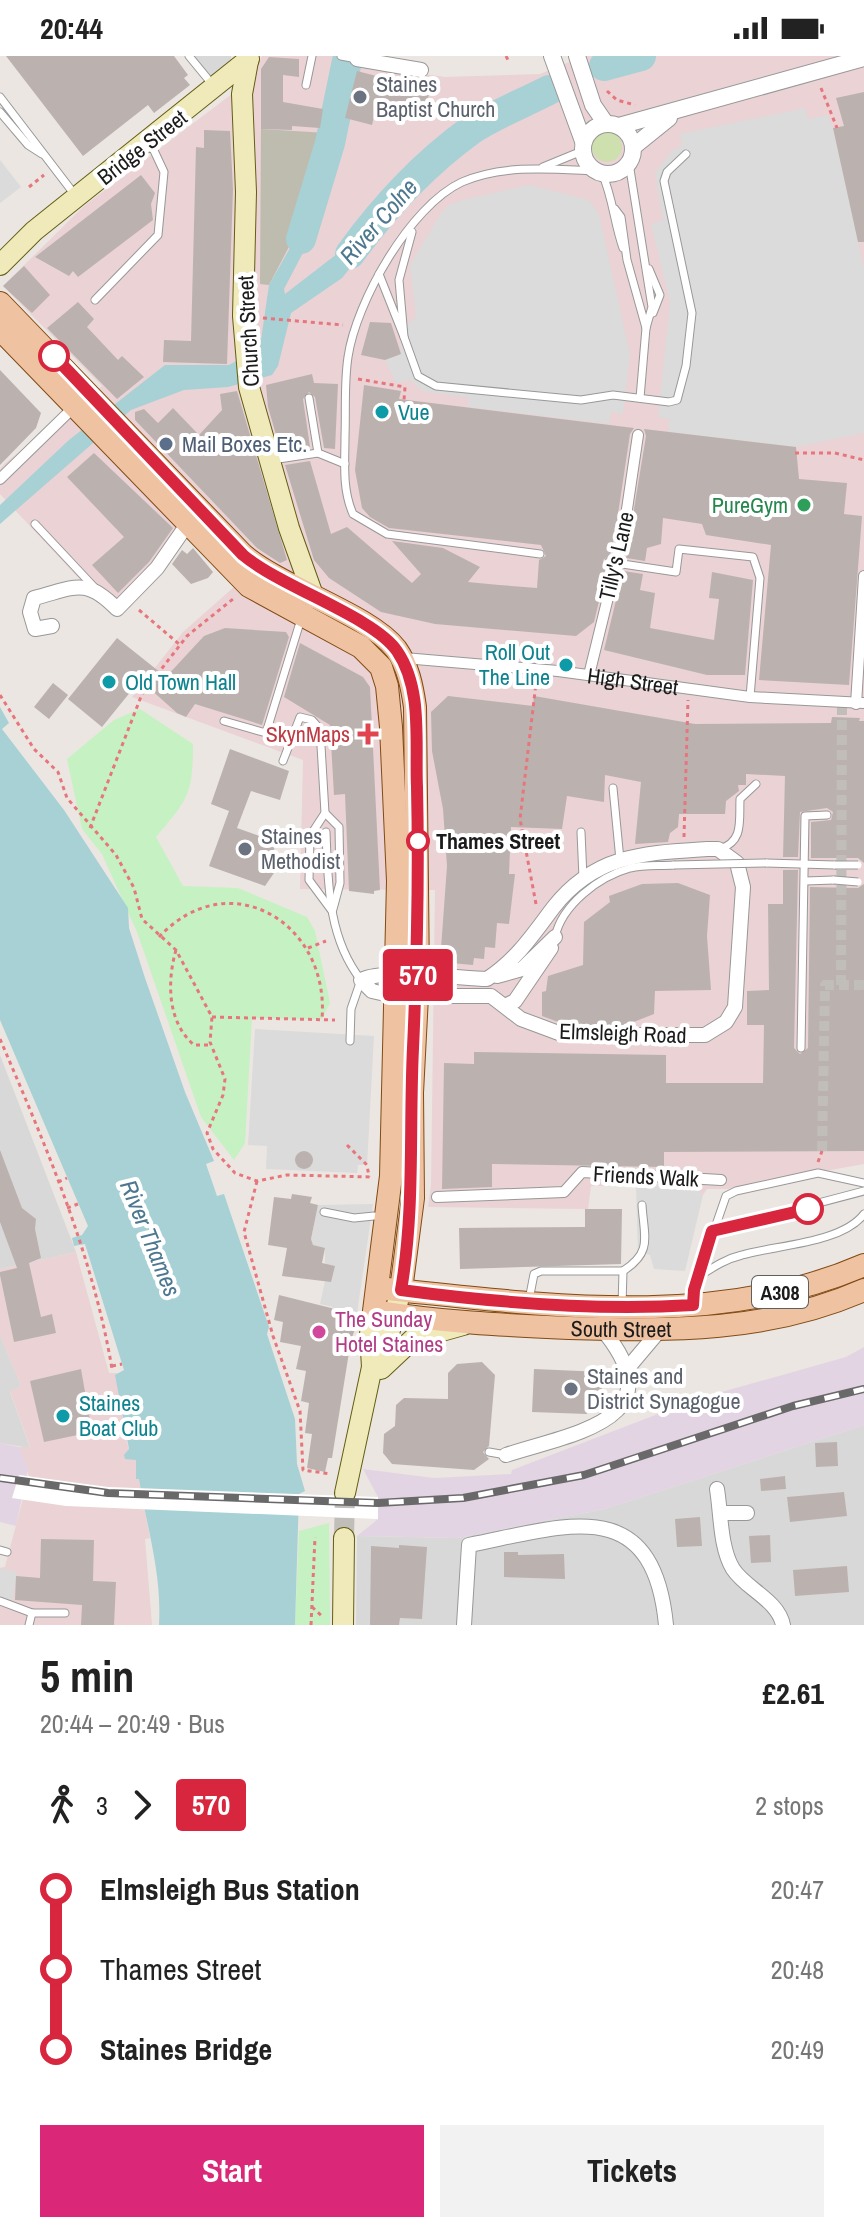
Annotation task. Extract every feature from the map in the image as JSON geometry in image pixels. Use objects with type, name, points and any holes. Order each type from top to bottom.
[{"type":"main road","name":"Bridge Street","points":[[0,265],[34,231],[216,89],[249,58]]},
{"type":"main road","name":"Church Street","points":[[249,58],[242,94],[246,357],[249,387],[269,460],[302,608]]},
{"type":"main road","name":"Bridge Street","points":[[0,249],[34,231]]},
{"type":"main road","points":[[0,303],[114,432],[191,500],[302,608],[410,678],[415,707],[409,990],[413,1198],[401,1290],[370,1334],[369,1377],[345,1493]]},
{"type":"main road","points":[[0,329],[87,404]]},
{"type":"main road","points":[[114,432],[189,525],[249,586],[302,608]]},
{"type":"main road","points":[[384,1313],[378,1288],[409,990],[395,972],[398,881],[387,686],[391,663]]},
{"type":"main road","name":"South Street","points":[[384,1313],[470,1324],[659,1331],[864,1265]]},
{"type":"main road","name":"South Street","points":[[378,1288],[704,1316],[785,1316],[864,1290]]},
{"type":"main road","points":[[369,1377],[404,1344],[429,1332],[470,1324]]},
{"type":"main road","points":[[343,1625],[344,1538]]},
{"type":"street","points":[[552,56],[585,160],[599,172],[617,172],[677,111]]},
{"type":"street","points":[[577,56],[593,105],[612,125],[631,138],[631,155]]},
{"type":"street","points":[[583,146],[594,127],[677,111],[864,58]]},
{"type":"street","points":[[357,59],[394,60],[421,70]]},
{"type":"street","points":[[0,479],[87,404]]},
{"type":"street","name":"Tilly's Lane","points":[[589,675],[612,562],[623,536],[638,435]]},
{"type":"street","points":[[52,626],[35,629],[31,620],[34,598],[73,586],[96,589],[117,609],[157,568],[189,525],[191,500]]},
{"type":"street","points":[[860,704],[864,576]]},
{"type":"street","name":"High Street","points":[[391,663],[558,671],[750,697],[860,704]]},
{"type":"street","points":[[487,979],[508,965],[554,907],[583,878],[634,854],[718,849]]},
{"type":"street","name":"Elmsleigh Road","points":[[491,996],[521,1019],[564,1035],[697,1036],[716,1031],[735,1007],[743,887],[737,863],[718,849]]},
{"type":"street","points":[[409,990],[487,979],[522,969],[555,937]]},
{"type":"street","points":[[505,1006],[515,1001],[550,952],[555,937]]},
{"type":"street","points":[[395,972],[373,974],[361,980],[372,991],[409,990],[491,996],[487,979]]},
{"type":"street","name":"Friends Walk","points":[[437,1197],[564,1192],[582,1172],[721,1180]]},
{"type":"street","points":[[506,1455],[611,1418],[626,1401],[630,1390],[627,1369],[617,1346],[602,1329]]},
{"type":"street","points":[[627,1369],[659,1331]]},
{"type":"street","points":[[717,1489],[726,1551],[733,1569],[782,1618],[783,1625]]},
{"type":"street","points":[[721,1513],[747,1513]]},
{"type":"street","points":[[464,1625],[469,1545],[578,1525],[606,1526],[620,1533],[642,1553],[660,1588],[666,1625]]},
{"type":"lane","points":[[189,56],[216,89]]},
{"type":"lane","points":[[306,85],[312,56]]},
{"type":"lane","points":[[341,56],[357,59]]},
{"type":"lane","points":[[0,97],[77,197]]},
{"type":"lane","points":[[0,112],[28,145],[44,155]]},
{"type":"lane","points":[[95,300],[158,235],[164,172],[150,142]]},
{"type":"lane","points":[[534,170],[583,146]]},
{"type":"lane","points":[[379,274],[418,376],[436,386],[581,400],[613,395],[669,402],[677,400],[686,366],[692,313],[664,181],[667,172],[686,154]]},
{"type":"lane","points":[[631,155],[651,318],[646,328]]},
{"type":"lane","points":[[540,554],[387,534],[353,514],[346,498],[346,377],[354,329],[379,274],[413,226],[459,184],[495,173],[534,170],[599,172],[621,217],[627,260],[646,328],[640,398]]},
{"type":"lane","points":[[404,337],[399,280],[413,226]]},
{"type":"lane","points":[[309,398],[318,453]]},
{"type":"lane","points":[[269,460],[318,453],[345,464]]},
{"type":"lane","points":[[35,524],[96,589]]},
{"type":"lane","points":[[612,562],[676,572],[679,549],[753,557],[760,578],[750,697]]},
{"type":"lane","points":[[224,721],[266,733],[302,608]]},
{"type":"lane","points":[[283,761],[300,717],[312,720],[320,729],[325,813],[310,836],[309,880],[332,911]]},
{"type":"lane","points":[[718,849],[732,845],[738,837],[740,799],[756,784]]},
{"type":"lane","points":[[613,788],[620,860]]},
{"type":"lane","points":[[325,813],[339,827],[340,883],[332,911]]},
{"type":"lane","points":[[801,1048],[805,816],[827,815]]},
{"type":"lane","points":[[326,832],[328,892],[332,911],[349,964],[361,980],[351,1009],[350,1041]]},
{"type":"lane","points":[[581,832],[583,878]]},
{"type":"lane","points":[[555,937],[558,924],[595,886],[632,867],[766,863],[861,865]]},
{"type":"lane","points":[[805,881],[861,882]]},
{"type":"lane","points":[[704,1316],[698,1277],[720,1205],[736,1191],[818,1173],[864,1183]]},
{"type":"lane","points":[[712,1231],[864,1191]]},
{"type":"lane","points":[[528,1302],[534,1274],[541,1271],[623,1271],[640,1260],[645,1249],[642,1205]]},
{"type":"lane","points":[[324,1212],[354,1218],[374,1216]]},
{"type":"lane","points":[[698,1277],[719,1263],[741,1255],[845,1230],[864,1214]]},
{"type":"lane","points":[[623,1271],[623,1307]]},
{"type":"lane","points":[[489,1452],[506,1455]]},
{"type":"lane","points":[[0,1601],[32,1613],[65,1613]]},
{"type":"lane","points":[[29,1625],[32,1613]]},
{"type":"path","points":[[600,81],[617,100],[677,111]]},
{"type":"path","points":[[821,88],[837,128]]},
{"type":"path","points":[[29,187],[40,179]]},
{"type":"path","points":[[259,317],[345,325],[344,338]]},
{"type":"path","points":[[346,377],[405,387],[404,400]]},
{"type":"path","points":[[795,453],[835,453],[864,460]]},
{"type":"path","points":[[90,828],[142,694],[180,645],[242,592]]},
{"type":"path","points":[[127,600],[180,645]]},
{"type":"path","points":[[540,927],[520,819],[534,683],[557,686],[558,671]]},
{"type":"path","points":[[684,850],[688,688]]},
{"type":"path","points":[[0,695],[34,749],[58,772],[67,798],[116,855],[134,888],[142,919],[176,950],[212,1017],[212,1045],[225,1079],[223,1095],[207,1133],[213,1149],[235,1173],[257,1181],[287,1175],[378,1177]]},
{"type":"path","points":[[159,937],[173,922],[208,905],[230,904],[269,914],[289,928],[308,948],[322,983],[322,1019]]},
{"type":"path","points":[[308,948],[338,936]]},
{"type":"path","points":[[176,950],[170,997],[180,1028],[194,1045],[212,1045]]},
{"type":"path","points":[[212,1017],[335,1020]]},
{"type":"path","points":[[0,1039],[67,1208],[112,1367],[122,1364]]},
{"type":"path","points":[[18,1081],[25,1078]]},
{"type":"path","points":[[32,1114],[39,1112]]},
{"type":"path","points":[[347,1145],[367,1165],[369,1177]]},
{"type":"path","points":[[58,1182],[67,1178]]},
{"type":"path","points":[[257,1181],[244,1232],[273,1336],[300,1411],[303,1470],[333,1474]]},
{"type":"path","points":[[67,1208],[78,1204]]},
{"type":"path","points":[[311,1625],[315,1537]]},
{"type":"shaded area","points":[[195,56],[231,56],[231,60],[211,77]]},
{"type":"shaded area","points":[[262,56],[360,56],[360,65],[445,77],[540,74],[584,56],[864,56],[864,1164],[727,1189],[707,1189],[703,1195],[692,1185],[591,1186],[588,1209],[428,1207],[431,1186],[435,890],[300,889],[303,760],[132,697],[183,632],[234,587],[187,538],[153,570],[114,616],[0,494],[0,469],[4,464],[102,386],[3,286],[84,206],[249,81]]},
{"type":"shaded area","points":[[805,108],[808,119],[827,115],[833,128],[864,269],[864,433],[795,447],[669,432],[669,419],[658,417],[670,302],[651,224],[663,220],[655,173],[671,152],[682,145],[680,134]]},
{"type":"shaded area","points":[[261,129],[327,133],[304,218],[269,285],[260,284]]},
{"type":"shaded area","points":[[0,160],[21,187],[0,203]]},
{"type":"shaded area","points":[[529,185],[589,200],[599,214],[630,354],[623,414],[611,412],[609,424],[468,407],[469,398],[422,391],[411,380],[396,383],[385,360],[401,354],[401,332],[416,316],[410,265],[441,213],[449,205],[463,200]]},
{"type":"shaded area","points":[[255,1029],[374,1036],[367,1165],[358,1165],[357,1173],[266,1169],[267,1146],[248,1145]]},
{"type":"shaded area","points":[[0,1055],[76,1252],[0,1269]]},
{"type":"shaded area","points":[[692,1185],[703,1195],[685,1271],[654,1269],[650,1255],[638,1252],[636,1186]]},
{"type":"shaded area","points":[[373,1204],[357,1313],[333,1310],[333,1307],[320,1304],[325,1281],[325,1249],[313,1245],[311,1239],[318,1205]]},
{"type":"shaded area","points":[[76,1252],[109,1373],[118,1373],[124,1430],[129,1450],[136,1460],[136,1478],[139,1479],[150,1538],[145,1539],[152,1625],[0,1625],[0,1568],[5,1567],[29,1476],[19,1447],[30,1447],[10,1391],[21,1386],[0,1335],[0,1269]]},
{"type":"shaded area","points":[[0,1335],[21,1386],[10,1392],[30,1448],[0,1443]]},
{"type":"shaded area","points":[[864,1347],[864,1425],[605,1509],[458,1538],[357,1536],[378,1519],[378,1497],[363,1469],[434,1478],[511,1474],[512,1470],[697,1399],[846,1357]]},
{"type":"shaded area","points":[[864,1425],[864,1625],[356,1625],[357,1536],[458,1538],[605,1509]]},
{"type":"shaded area","points":[[0,1443],[19,1447],[28,1469],[16,1526],[0,1522]]},
{"type":"shaded area","points":[[0,1568],[17,1572],[13,1600],[0,1599]]},
{"type":"green space","points":[[607,132],[613,133],[621,141],[621,153],[613,161],[607,162],[601,161],[593,153],[592,147],[593,141],[601,133]]},
{"type":"green space","points":[[140,709],[193,744],[190,785],[182,804],[156,837],[183,886],[238,888],[307,917],[315,931],[330,1003],[322,1019],[252,1018],[245,1143],[234,1160],[201,1117],[137,932],[102,854],[82,829],[67,759],[114,720]]},
{"type":"green space","points":[[329,1523],[330,1625],[295,1625],[299,1531]]},
{"type":"water","points":[[321,202],[308,243],[284,289],[285,294],[346,247],[367,219],[384,226],[342,278],[291,313],[278,366],[272,375],[228,387],[184,390],[131,410],[0,524],[0,505],[69,440],[165,365],[229,365],[256,350],[261,340],[269,285],[298,234],[306,204]]},
{"type":"water","name":"River Thames","points":[[0,707],[9,723],[2,729],[64,810],[128,908],[129,928],[145,978],[185,1092],[214,1161],[206,1164],[217,1196],[224,1194],[269,1327],[267,1334],[295,1419],[297,1464],[305,1491],[299,1494],[295,1625],[159,1625],[156,1569],[139,1479],[136,1479],[136,1460],[125,1459],[124,1455],[129,1449],[115,1375],[124,1370],[85,1244],[74,1246],[72,1238],[82,1235],[88,1226],[0,1020]]},
{"type":"pier","points":[[19,1475],[108,1487],[378,1497],[378,1519],[66,1506],[12,1498]]},
{"type":"building","points":[[6,56],[174,56],[188,75],[184,78],[190,85],[154,113],[148,105],[83,156]]},
{"type":"building","points":[[269,57],[299,59],[299,77],[283,75],[283,102],[323,109],[320,128],[292,126],[292,130],[261,129],[261,69]]},
{"type":"building","points":[[357,71],[430,90],[423,118],[388,109],[387,113],[375,112],[372,125],[345,118]]},
{"type":"building","points":[[864,92],[864,242],[858,242],[833,128],[844,126],[836,98]]},
{"type":"building","points":[[204,130],[230,131],[233,189],[227,364],[163,362],[164,340],[191,341],[196,147],[204,148]]},
{"type":"building","points":[[141,175],[155,193],[151,204],[153,220],[78,277],[73,271],[69,276],[35,257]]},
{"type":"building","points":[[24,266],[50,295],[32,313],[3,286]]},
{"type":"building","points":[[78,302],[94,319],[87,327],[118,360],[122,356],[144,377],[117,399],[47,328]]},
{"type":"building","points":[[370,322],[391,323],[401,354],[385,360],[361,355]]},
{"type":"building","points":[[0,370],[41,413],[36,428],[0,465]]},
{"type":"building","points":[[312,374],[314,383],[338,384],[335,449],[324,448],[315,397],[309,392],[303,399],[310,447],[281,452],[268,407],[266,385]]},
{"type":"building","points":[[364,385],[401,391],[399,399],[634,428],[630,434],[610,556],[603,560],[607,568],[594,622],[576,636],[435,624],[381,612],[329,578],[314,560],[285,465],[310,461],[331,534],[347,527],[412,583],[421,574],[392,541],[443,548],[480,567],[468,582],[537,588],[539,560],[546,556],[541,545],[389,528],[370,517],[362,508],[355,470]]},
{"type":"building","points":[[237,391],[287,560],[280,563],[257,548],[135,420],[135,412],[144,409],[158,423],[173,408],[199,435],[222,410],[220,394]]},
{"type":"building","points":[[644,429],[796,447],[799,479],[847,483],[844,514],[862,516],[849,685],[759,680],[771,545],[706,535],[702,524],[663,518],[661,544],[647,548],[645,561],[626,558],[646,436]]},
{"type":"building","points":[[94,453],[173,528],[149,562],[118,593],[92,565],[124,537],[67,477]]},
{"type":"building","points":[[193,548],[213,572],[208,578],[191,584],[172,564],[182,550],[187,554]]},
{"type":"building","points":[[623,571],[643,574],[640,590],[655,593],[650,628],[714,640],[719,599],[709,598],[712,572],[753,580],[745,675],[707,675],[604,650]]},
{"type":"building","points":[[225,628],[286,632],[289,637],[262,725],[195,704],[186,717],[177,713],[140,680],[102,727],[68,699],[117,638],[166,677],[204,636]]},
{"type":"building","points":[[300,643],[363,677],[370,687],[380,890],[374,891],[374,894],[349,891],[345,794],[334,795],[330,725],[284,697]]},
{"type":"building","points":[[53,683],[68,695],[49,719],[34,707]]},
{"type":"building","points":[[448,696],[533,706],[534,696],[695,724],[831,723],[832,717],[860,718],[859,721],[864,721],[864,863],[858,858],[811,858],[811,822],[831,820],[833,812],[827,808],[800,812],[798,857],[783,857],[785,776],[746,774],[746,785],[738,785],[739,791],[726,801],[725,814],[679,814],[678,827],[670,833],[668,842],[635,844],[641,782],[605,775],[604,802],[567,796],[562,829],[511,827],[509,874],[515,874],[509,924],[497,923],[495,948],[485,947],[484,959],[474,958],[473,965],[440,962],[447,866],[443,809],[432,751],[431,712]]},
{"type":"building","points":[[230,749],[289,771],[280,800],[251,791],[237,828],[276,842],[272,857],[277,859],[274,873],[265,886],[209,866],[229,811],[211,804]]},
{"type":"building","points":[[783,870],[798,870],[794,1048],[800,1054],[808,1048],[810,887],[858,888],[864,884],[864,1151],[664,1152],[664,1167],[492,1164],[492,1187],[442,1189],[444,1063],[474,1064],[474,1052],[666,1055],[666,1083],[763,1083],[764,1025],[747,1025],[747,991],[769,990],[768,904],[783,904]]},
{"type":"building","points":[[678,883],[710,895],[707,936],[711,990],[655,991],[654,1014],[626,1025],[566,1025],[542,1016],[542,992],[546,991],[548,976],[583,965],[584,922],[610,902],[609,896],[642,884]]},
{"type":"building","points":[[0,1150],[22,1208],[36,1219],[41,1258],[29,1263],[41,1317],[52,1314],[56,1333],[14,1342],[0,1275],[0,1272],[17,1268],[0,1222]]},
{"type":"building","points":[[304,1151],[313,1160],[304,1169],[295,1160]]},
{"type":"building","points":[[292,1194],[312,1197],[310,1203],[318,1205],[311,1239],[313,1245],[325,1248],[322,1263],[335,1266],[331,1282],[282,1276],[287,1248],[268,1245],[274,1197],[291,1199]]},
{"type":"building","points":[[585,1209],[622,1209],[621,1264],[460,1269],[459,1228],[585,1227]]},
{"type":"building","name":"The Sunday Hotel Staines","points":[[279,1295],[351,1313],[349,1323],[357,1324],[351,1340],[332,1458],[328,1458],[325,1472],[307,1468],[312,1434],[305,1433],[309,1403],[301,1401],[306,1371],[296,1369],[301,1346],[280,1342],[283,1322],[274,1320]]},
{"type":"building","points":[[482,1362],[495,1375],[489,1446],[483,1452],[489,1459],[474,1470],[392,1464],[383,1453],[384,1434],[395,1426],[396,1405],[404,1398],[448,1399],[448,1373],[457,1364]]},
{"type":"building","name":"Staines Boat Club","points":[[81,1369],[92,1432],[44,1442],[30,1381]]},
{"type":"building","name":"Staines and District Synagogue","points":[[534,1369],[603,1372],[601,1400],[588,1400],[587,1414],[532,1412]]},
{"type":"building","points":[[837,1442],[838,1466],[816,1467],[815,1443]]},
{"type":"building","points":[[785,1476],[786,1489],[761,1491],[760,1479]]},
{"type":"building","points":[[844,1492],[847,1516],[790,1522],[787,1497]]},
{"type":"building","points":[[700,1517],[702,1546],[677,1547],[675,1519]]},
{"type":"building","points":[[770,1535],[771,1562],[751,1563],[749,1536]]},
{"type":"building","points":[[41,1539],[94,1540],[93,1581],[116,1582],[114,1625],[81,1625],[82,1605],[15,1600],[16,1576],[40,1578]]},
{"type":"building","points":[[399,1545],[427,1547],[422,1619],[400,1618],[399,1625],[370,1625],[371,1546],[399,1548]]},
{"type":"building","points":[[504,1552],[518,1552],[518,1555],[564,1554],[565,1579],[504,1577]]},
{"type":"building","points":[[847,1566],[849,1592],[795,1596],[793,1570]]},
{"type":"waterway","points":[[301,239],[330,143],[348,56]]},
{"type":"waterway","name":"River Colne","points":[[604,66],[641,56]]},
{"type":"waterway","name":"River Colne","points":[[350,254],[406,187],[437,157],[471,130],[549,90]]},
{"type":"tunnel","points":[[841,985],[842,702]]},
{"type":"tunnel","points":[[822,1151],[825,985],[864,985]]},
{"type":"tunnel","points":[[344,1538],[345,1493]]},
{"type":"railway","points":[[0,1478],[108,1493],[378,1503],[463,1498],[584,1475],[793,1406],[864,1389]]},
{"type":"bus line","name":"570","points":[[54,356],[243,555],[278,580],[375,631],[394,647],[410,678],[415,707],[418,977],[412,1093],[413,1198],[401,1290],[472,1299],[603,1307],[693,1305],[694,1290],[712,1231],[808,1209]]},
{"type":"place","name":"Staines Baptist Church","points":[[360,97]]},
{"type":"place","name":"Vue","points":[[382,412]]},
{"type":"place","name":"Mail Boxes Etc.","points":[[166,444]]},
{"type":"place","name":"PureGym","points":[[804,505]]},
{"type":"place","name":"Roll Out The Line","points":[[566,665]]},
{"type":"place","name":"Old Town Hall","points":[[109,682]]},
{"type":"place","name":"SkynMaps","points":[[368,734]]},
{"type":"place","name":"Thames Street","points":[[418,841]]},
{"type":"place","name":"Staines Methodist","points":[[245,849]]},
{"type":"place","name":"The Sunday Hotel Staines","points":[[319,1332]]},
{"type":"place","name":"Staines and District Synagogue","points":[[571,1389]]},
{"type":"place","name":"Staines Boat Club","points":[[63,1416]]}]
